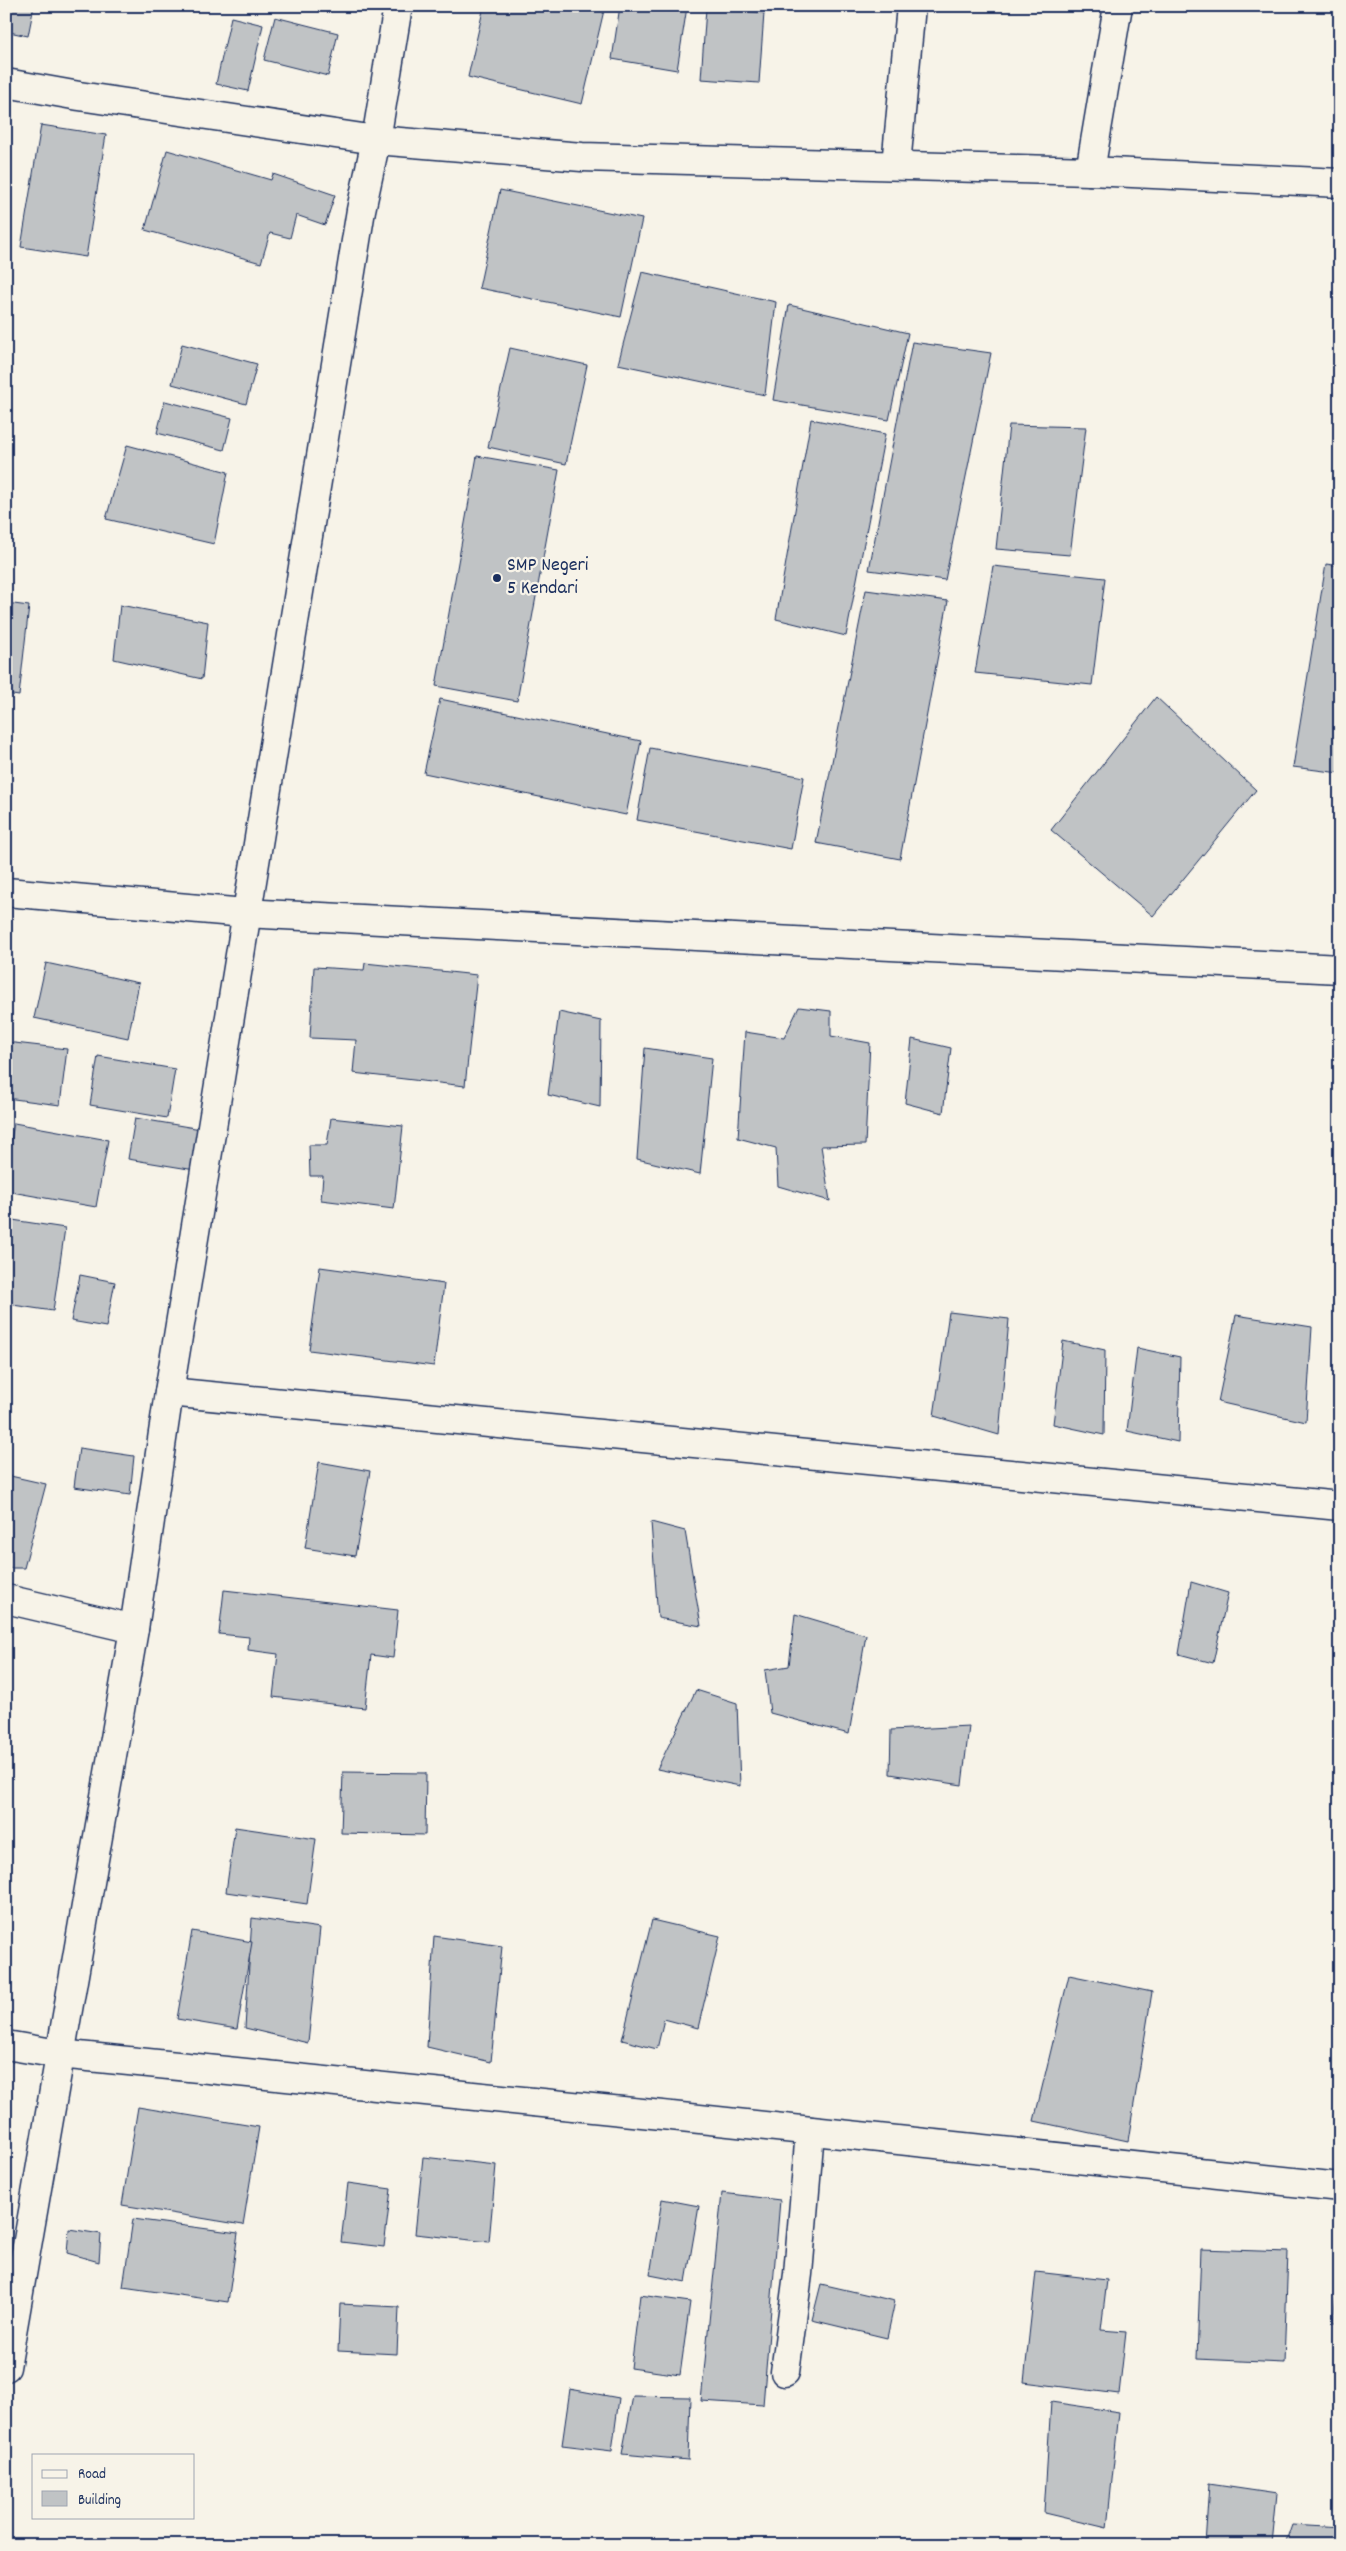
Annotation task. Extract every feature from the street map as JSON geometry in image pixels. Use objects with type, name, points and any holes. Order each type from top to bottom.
[{"type":"street","points":[[6,2367],[134,1629],[168,1392],[360,210],[376,140],[398,6]]},
{"type":"street","points":[[896,165],[911,6]]},
{"type":"street","points":[[1090,171],[1118,6]]},
{"type":"street","points":[[6,82],[79,96],[376,140],[582,157],[1090,171],[1340,183]]},
{"type":"street","points":[[6,892],[246,913],[1340,969]]},
{"type":"street","points":[[168,1392],[1340,1506]]},
{"type":"street","points":[[6,1599],[134,1629]]},
{"type":"street","points":[[6,2045],[59,2054],[1340,2187]]},
{"type":"street","points":[[785,2372],[798,2274],[810,2131]]},
{"type":"building","points":[[13,6],[34,6],[28,36],[9,32]]},
{"type":"building","points":[[484,6],[605,6],[582,104],[468,77]]},
{"type":"building","points":[[620,6],[687,7],[677,70],[612,59]]},
{"type":"building","points":[[706,8],[764,13],[759,83],[701,79]]},
{"type":"building","points":[[231,17],[263,25],[248,91],[216,84]]},
{"type":"building","points":[[275,17],[338,33],[328,76],[264,60]]},
{"type":"building","points":[[41,125],[106,135],[86,257],[21,247]]},
{"type":"building","points":[[167,150],[271,180],[273,174],[335,195],[325,225],[296,215],[290,238],[270,233],[261,263],[145,230]]},
{"type":"building","points":[[500,190],[642,219],[621,317],[479,288]]},
{"type":"building","points":[[642,272],[776,302],[765,395],[618,364]]},
{"type":"building","points":[[789,305],[908,333],[889,420],[773,400]]},
{"type":"building","points":[[912,342],[991,353],[945,580],[869,570]]},
{"type":"building","points":[[182,344],[257,364],[246,404],[172,384]]},
{"type":"building","points":[[510,348],[587,365],[566,464],[488,447]]},
{"type":"building","points":[[165,401],[232,418],[224,450],[157,433]]},
{"type":"building","points":[[811,419],[885,434],[846,636],[776,619]]},
{"type":"building","points":[[1009,425],[1086,427],[1070,555],[996,549]]},
{"type":"building","points":[[127,445],[228,472],[214,544],[106,519]]},
{"type":"building","name":"SMP Negeri 5 Kendari","points":[[477,456],[559,470],[517,701],[436,686]]},
{"type":"building","points":[[1326,564],[1340,566],[1340,773],[1293,767]]},
{"type":"building","points":[[993,566],[1105,578],[1092,685],[975,673]]},
{"type":"building","points":[[866,590],[948,601],[900,859],[816,843]]},
{"type":"building","points":[[6,603],[29,606],[19,696],[6,694]]},
{"type":"building","points":[[120,605],[208,622],[202,679],[114,659]]},
{"type":"building","points":[[1156,697],[1256,790],[1153,916],[1051,830]]},
{"type":"building","points":[[440,699],[641,741],[626,815],[424,773]]},
{"type":"building","points":[[650,748],[804,777],[791,849],[637,820]]},
{"type":"building","points":[[46,963],[139,983],[128,1038],[34,1018]]},
{"type":"building","points":[[365,963],[477,975],[465,1086],[353,1073],[356,1040],[310,1038],[314,967],[364,970]]},
{"type":"building","points":[[799,1007],[831,1011],[831,1036],[870,1043],[865,1145],[821,1146],[830,1201],[778,1186],[776,1148],[738,1138],[745,1032],[784,1038]]},
{"type":"building","points":[[559,1012],[601,1021],[600,1107],[548,1095]]},
{"type":"building","points":[[912,1039],[951,1048],[943,1113],[905,1103]]},
{"type":"building","points":[[6,1042],[67,1049],[60,1105],[6,1098]]},
{"type":"building","points":[[645,1048],[712,1058],[700,1174],[637,1159]]},
{"type":"building","points":[[98,1056],[175,1069],[167,1118],[90,1105]]},
{"type":"building","points":[[135,1118],[201,1129],[195,1170],[128,1159]]},
{"type":"building","points":[[331,1118],[403,1126],[394,1209],[321,1200],[323,1176],[310,1176],[309,1145],[327,1145]]},
{"type":"building","points":[[14,1123],[108,1140],[96,1207],[6,1191],[6,1169]]},
{"type":"building","points":[[6,1219],[65,1228],[53,1311],[6,1304]]},
{"type":"building","points":[[320,1267],[444,1284],[434,1366],[309,1350]]},
{"type":"building","points":[[80,1275],[115,1282],[106,1327],[71,1321]]},
{"type":"building","points":[[949,1312],[1009,1319],[999,1435],[934,1416]]},
{"type":"building","points":[[1236,1315],[1312,1327],[1306,1422],[1218,1402]]},
{"type":"building","points":[[1063,1341],[1105,1350],[1104,1435],[1053,1424]]},
{"type":"building","points":[[1137,1348],[1180,1357],[1178,1442],[1127,1431]]},
{"type":"building","points":[[6,1375],[9,1375],[6,1404]]},
{"type":"building","points":[[79,1448],[134,1456],[130,1495],[74,1487]]},
{"type":"building","points":[[319,1462],[370,1471],[355,1556],[305,1548]]},
{"type":"building","points":[[6,1475],[46,1484],[24,1568],[6,1568]]},
{"type":"building","points":[[651,1522],[685,1531],[701,1626],[658,1618]]},
{"type":"building","points":[[1191,1582],[1228,1593],[1213,1663],[1179,1654]]},
{"type":"building","points":[[224,1590],[398,1610],[393,1658],[371,1655],[365,1708],[273,1697],[278,1654],[248,1650],[249,1637],[219,1634]]},
{"type":"building","points":[[795,1614],[866,1635],[849,1734],[770,1713],[765,1670],[789,1666]]},
{"type":"building","points":[[696,1690],[737,1703],[740,1786],[657,1769]]},
{"type":"building","points":[[969,1726],[962,1785],[890,1774],[891,1730]]},
{"type":"building","points":[[343,1772],[426,1773],[425,1835],[341,1833]]},
{"type":"building","points":[[235,1827],[316,1839],[307,1904],[226,1892]]},
{"type":"building","points":[[252,1918],[320,1928],[308,2043],[245,2028]]},
{"type":"building","points":[[652,1920],[720,1936],[698,2028],[664,2019],[657,2049],[622,2040]]},
{"type":"building","points":[[192,1931],[252,1942],[237,2029],[177,2019]]},
{"type":"building","points":[[434,1936],[502,1946],[491,2062],[427,2047]]},
{"type":"building","points":[[1069,1975],[1152,1992],[1128,2141],[1034,2121]]},
{"type":"building","points":[[138,2107],[259,2127],[243,2225],[122,2205]]},
{"type":"building","points":[[423,2157],[496,2165],[489,2242],[415,2234]]},
{"type":"building","points":[[348,2183],[391,2189],[384,2247],[341,2242]]},
{"type":"building","points":[[722,2193],[780,2200],[763,2405],[701,2401]]},
{"type":"building","points":[[662,2199],[699,2206],[686,2282],[650,2275]]},
{"type":"building","points":[[133,2219],[238,2233],[228,2302],[123,2287]]},
{"type":"building","points":[[69,2229],[101,2234],[99,2262],[67,2253]]},
{"type":"building","points":[[1201,2249],[1288,2252],[1284,2363],[1197,2359]]},
{"type":"building","points":[[1339,2262],[1340,2322],[1333,2322]]},
{"type":"building","points":[[1036,2272],[1107,2280],[1101,2330],[1126,2332],[1119,2394],[1024,2382]]},
{"type":"building","points":[[821,2284],[895,2301],[887,2338],[812,2320]]},
{"type":"building","points":[[640,2295],[690,2302],[680,2375],[631,2368]]},
{"type":"building","points":[[340,2304],[399,2307],[397,2354],[338,2351]]},
{"type":"building","points":[[570,2389],[619,2398],[612,2451],[562,2445]]},
{"type":"building","points":[[633,2396],[690,2397],[688,2460],[622,2454]]},
{"type":"building","points":[[1051,2402],[1119,2412],[1107,2528],[1044,2513]]},
{"type":"building","points":[[1209,2484],[1277,2494],[1272,2545],[1205,2545]]},
{"type":"building","points":[[1292,2525],[1340,2528],[1340,2545],[1285,2545]]},
{"type":"place","name":"SMP Negeri 5 Kendari","points":[[497,578]]}]
